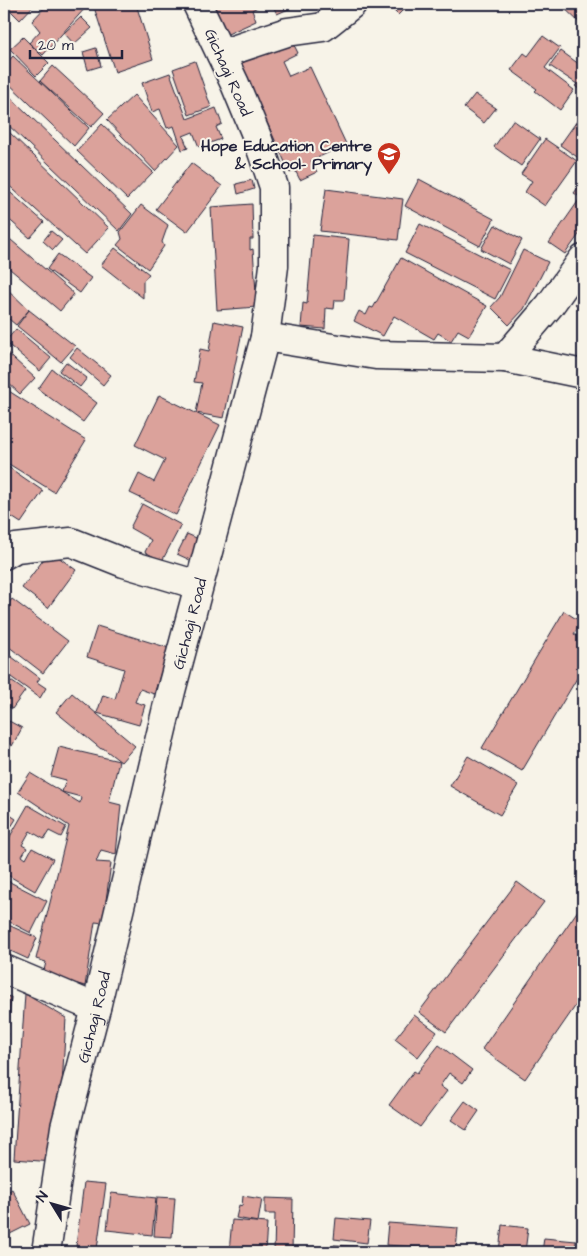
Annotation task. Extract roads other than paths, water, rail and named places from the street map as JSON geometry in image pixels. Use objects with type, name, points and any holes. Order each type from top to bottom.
[{"type":"street","name":"Gichagi Road","points":[[46,1252],[65,1127],[96,1008],[170,691],[265,337],[274,266],[274,187],[257,138],[197,4]]},
{"type":"street","points":[[221,54],[287,32],[323,27],[352,4]]},
{"type":"street","points":[[505,358],[550,305],[583,259]]},
{"type":"street","points":[[265,337],[376,355],[505,358],[583,374]]},
{"type":"street","points":[[4,555],[16,548],[71,542],[124,563],[198,585]]},
{"type":"street","points":[[4,969],[96,1008]]},
{"type":"place","name":"Hope Education Centre & School- Primary","points":[[389,175]]}]
